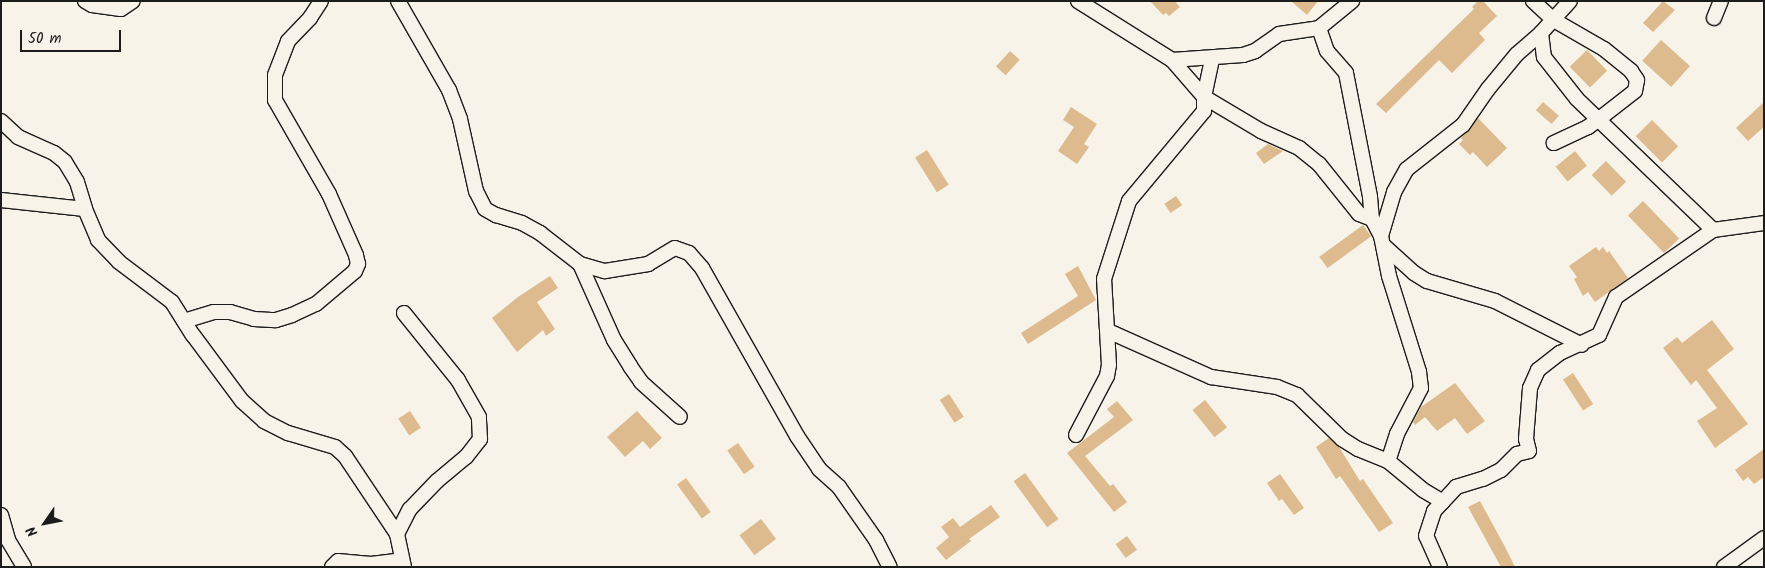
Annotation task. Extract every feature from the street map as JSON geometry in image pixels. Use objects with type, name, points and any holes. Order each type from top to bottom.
[{"type":"street","points":[[86,1],[92,5],[121,9],[133,1]]},
{"type":"street","points":[[184,321],[214,312],[230,312],[254,319],[276,320],[292,315],[316,304],[355,271],[358,264],[356,255],[329,194],[275,100],[275,75],[288,40],[310,18],[321,1]]},
{"type":"street","points":[[398,1],[448,90],[462,128],[476,191],[485,209],[496,215],[522,223],[540,233],[580,264],[605,271],[648,264],[675,248],[689,253],[702,268],[797,436],[819,469],[839,487],[876,540],[890,567]]},
{"type":"street","points":[[1078,1],[1172,60],[1204,97],[1261,131],[1299,148],[1319,164],[1359,214],[1372,220]]},
{"type":"street","points":[[1172,60],[1243,55],[1255,51],[1280,34],[1319,28],[1352,1]]},
{"type":"street","points":[[1533,1],[1552,19],[1604,50],[1631,71],[1637,80],[1635,91],[1599,119],[1588,127],[1553,143]]},
{"type":"street","points":[[1382,240],[1394,192],[1407,169],[1463,125],[1488,89],[1516,54],[1541,33],[1570,1]]},
{"type":"street","points":[[1714,18],[1721,1]]},
{"type":"street","points":[[1319,28],[1327,51],[1346,73],[1370,197],[1372,220],[1382,240],[1389,276],[1419,372],[1421,388],[1397,434],[1388,461]]},
{"type":"street","points":[[1541,33],[1544,57],[1577,99],[1712,230]]},
{"type":"street","points":[[1076,435],[1107,376],[1109,365],[1108,331],[1104,279],[1129,200],[1198,121],[1204,111],[1204,97],[1212,58]]},
{"type":"street","points":[[1,122],[18,137],[54,153],[65,162],[77,182],[85,209],[98,240],[119,262],[172,302],[242,402],[264,421],[288,432],[334,447],[345,456],[397,534],[403,564],[338,561],[332,567]]},
{"type":"street","points":[[1,200],[85,209]]},
{"type":"street","points":[[1440,567],[1426,536],[1434,511],[1456,487],[1483,479],[1501,470],[1517,454],[1529,451],[1526,439],[1530,388],[1538,370],[1560,353],[1582,345],[1599,335],[1616,297],[1712,230],[1764,223]]},
{"type":"street","points":[[1382,240],[1414,273],[1427,280],[1495,301],[1582,345]]},
{"type":"street","points":[[580,264],[614,340],[630,366],[641,382],[680,417]]},
{"type":"street","points":[[397,534],[410,509],[437,481],[466,457],[480,439],[479,416],[458,380],[404,313]]},
{"type":"street","points":[[1108,331],[1210,377],[1277,387],[1297,395],[1342,439],[1358,449],[1388,461],[1423,490],[1443,502]]},
{"type":"street","points":[[1,515],[8,540],[24,567]]},
{"type":"street","points":[[1724,567],[1764,538]]},
{"type":"building","points":[[1150,1],[1178,1],[1176,3],[1180,7],[1169,16],[1166,13],[1163,15]]},
{"type":"building","points":[[1291,1],[1318,1],[1307,15]]},
{"type":"building","points":[[1478,1],[1483,1],[1497,16],[1479,33],[1485,40],[1452,73],[1439,60],[1386,113],[1376,104],[1474,9],[1472,7]]},
{"type":"building","points":[[1663,1],[1675,10],[1653,32],[1643,23]]},
{"type":"building","points":[[1661,40],[1690,66],[1671,87],[1642,61]]},
{"type":"building","points":[[1587,50],[1607,71],[1590,88],[1570,67]]},
{"type":"building","points":[[1010,51],[1020,60],[1006,75],[996,67]]},
{"type":"building","points":[[1543,102],[1559,116],[1552,124],[1536,110]]},
{"type":"building","points":[[1764,102],[1764,127],[1748,141],[1736,128]]},
{"type":"building","points":[[1071,107],[1097,124],[1084,144],[1089,147],[1077,164],[1058,151],[1074,127],[1063,120]]},
{"type":"building","points":[[1478,118],[1507,148],[1487,167],[1473,152],[1470,155],[1459,144],[1463,140],[1461,138]]},
{"type":"building","points":[[1652,120],[1678,146],[1662,162],[1636,136]]},
{"type":"building","points":[[1268,144],[1283,151],[1264,164],[1256,153]]},
{"type":"building","points":[[927,150],[949,185],[937,192],[915,157]]},
{"type":"building","points":[[1575,151],[1587,166],[1568,181],[1556,167]]},
{"type":"building","points":[[1606,161],[1626,182],[1612,196],[1592,175]]},
{"type":"building","points":[[1176,196],[1182,205],[1171,213],[1164,204]]},
{"type":"building","points":[[1643,201],[1679,238],[1664,253],[1628,216]]},
{"type":"building","points":[[1363,225],[1371,236],[1328,268],[1319,257]]},
{"type":"building","points":[[1596,247],[1599,251],[1603,247],[1607,253],[1609,251],[1628,278],[1595,302],[1588,292],[1583,296],[1574,279],[1577,277],[1569,266]]},
{"type":"building","points":[[1078,266],[1096,300],[1028,344],[1021,333],[1078,296],[1065,274]]},
{"type":"building","points":[[550,276],[558,288],[537,302],[555,329],[546,336],[543,330],[517,352],[492,318],[518,297]]},
{"type":"building","points":[[1712,320],[1734,349],[1707,370],[1748,424],[1715,448],[1697,421],[1717,408],[1696,380],[1691,385],[1663,348],[1677,337],[1682,343]]},
{"type":"building","points":[[1573,373],[1593,404],[1583,411],[1563,380]]},
{"type":"building","points":[[1455,383],[1485,421],[1467,434],[1455,418],[1437,431],[1425,417],[1415,425],[1413,422],[1421,407]]},
{"type":"building","points":[[949,394],[964,417],[954,423],[940,400]]},
{"type":"building","points":[[1205,400],[1227,427],[1215,437],[1193,410]]},
{"type":"building","points":[[1117,401],[1133,420],[1085,456],[1110,486],[1113,484],[1127,502],[1114,512],[1067,453],[1114,417],[1107,409]]},
{"type":"building","points":[[410,411],[421,428],[409,435],[398,419]]},
{"type":"building","points":[[637,411],[662,438],[650,449],[643,441],[625,457],[607,437]]},
{"type":"building","points":[[1329,438],[1339,447],[1360,481],[1363,479],[1393,523],[1379,532],[1340,476],[1336,479],[1316,447]]},
{"type":"building","points":[[738,443],[755,467],[744,474],[727,450]]},
{"type":"building","points":[[1764,449],[1764,477],[1754,484],[1748,477],[1743,481],[1735,470]]},
{"type":"building","points":[[1025,473],[1059,519],[1047,527],[1014,481]]},
{"type":"building","points":[[1280,474],[1304,508],[1294,515],[1282,499],[1279,501],[1267,483]]},
{"type":"building","points":[[686,478],[711,512],[702,518],[677,484]]},
{"type":"building","points":[[1480,501],[1515,567],[1501,567],[1468,507]]},
{"type":"building","points":[[991,505],[1000,517],[969,539],[971,541],[946,560],[936,548],[949,537],[941,527],[953,518],[960,527]]},
{"type":"building","points":[[761,519],[776,539],[754,555],[739,535]]},
{"type":"building","points":[[1127,536],[1137,550],[1126,558],[1116,544]]}]
